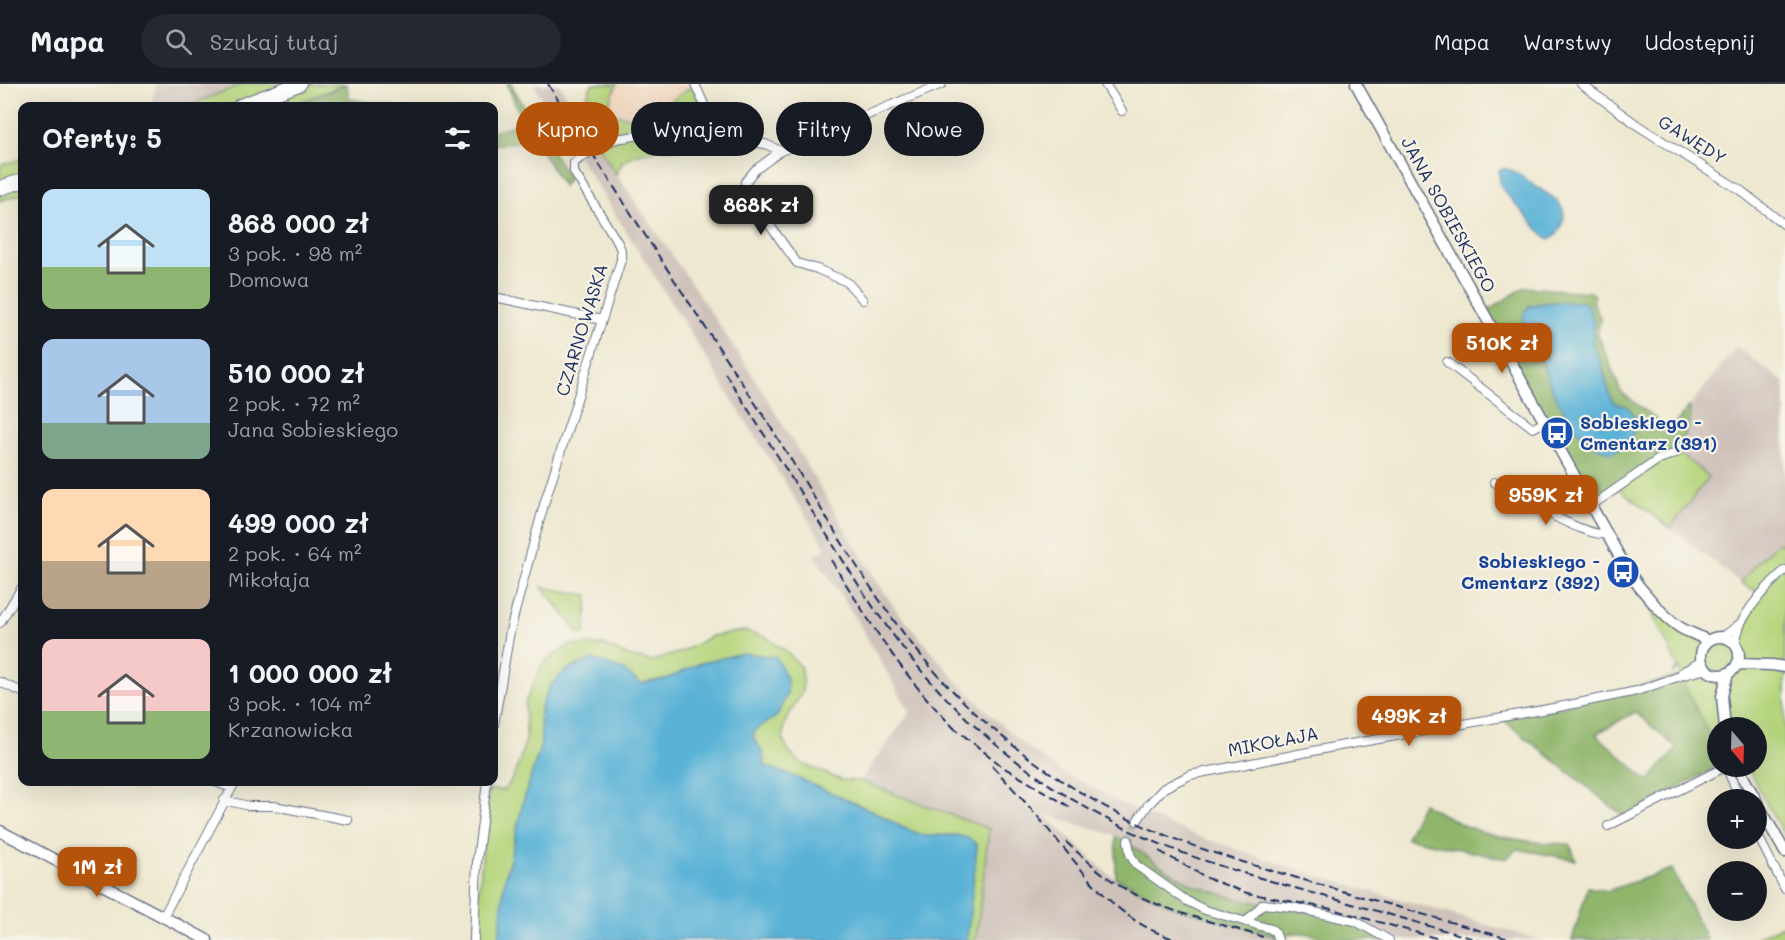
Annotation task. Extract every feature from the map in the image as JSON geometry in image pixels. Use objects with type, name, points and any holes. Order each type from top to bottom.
[{"type":"main road","points":[[251,102],[299,84]]},
{"type":"main road","points":[[0,188],[18,182]]},
{"type":"street","points":[[695,84],[703,102]]},
{"type":"street","points":[[872,113],[942,84]]},
{"type":"street","points":[[1105,84],[1122,111]]},
{"type":"street","name":"JANA SOBIESKIEGO","points":[[1356,84],[1627,570],[1642,591],[1675,623],[1692,632],[1705,645]]},
{"type":"street","name":"GAWĘDY","points":[[1581,84],[1640,127],[1740,189],[1785,225]]},
{"type":"street","name":"CZARNOWĄSKA","points":[[498,702],[510,631],[545,501],[621,260],[621,249],[574,172],[574,163],[598,146],[631,136]]},
{"type":"street","points":[[776,155],[755,170],[745,182],[751,199],[797,262],[847,282],[863,300]]},
{"type":"street","points":[[498,298],[602,320]]},
{"type":"street","points":[[1447,362],[1533,428],[1545,422]]},
{"type":"street","points":[[1592,506],[1659,459],[1676,453]]},
{"type":"street","points":[[1494,482],[1555,517],[1596,534],[1606,534]]},
{"type":"street","points":[[1722,696],[1708,668],[1705,645],[1713,638],[1723,637],[1741,623],[1762,594],[1785,570]]},
{"type":"street","points":[[0,623],[18,594]]},
{"type":"street","points":[[1724,717],[1722,696],[1728,673],[1737,653],[1741,623]]},
{"type":"street","points":[[1723,637],[1737,653],[1785,667]]},
{"type":"street","points":[[1708,668],[1728,673]]},
{"type":"street","name":"MIKOŁAJA","points":[[1137,821],[1148,805],[1164,789],[1190,775],[1637,691],[1680,676],[1682,672],[1708,668]]},
{"type":"street","points":[[0,682],[18,690]]},
{"type":"street","points":[[1608,826],[1707,776]]},
{"type":"street","points":[[163,916],[232,786]]},
{"type":"street","points":[[474,940],[477,861],[486,786]]},
{"type":"street","points":[[224,800],[241,805],[274,806],[348,820]]},
{"type":"street","points":[[1767,820],[1785,852]]},
{"type":"street","points":[[0,831],[207,940]]},
{"type":"street","points":[[1128,840],[1130,854],[1136,865],[1186,901],[1205,910],[1271,929],[1278,940]]},
{"type":"street","points":[[1765,849],[1785,889]]},
{"type":"street","points":[[1246,922],[1263,904],[1279,904],[1355,921],[1389,940]]},
{"type":"shaded area","points":[[156,84],[244,84],[197,102],[152,102]]},
{"type":"shaded area","points":[[533,84],[559,84],[570,102],[544,102]]},
{"type":"shaded area","points":[[588,84],[695,84],[696,86],[686,90],[670,102],[631,102],[631,117],[619,115],[619,102],[582,102]]},
{"type":"shaded area","points":[[578,156],[605,156],[752,374],[897,611],[957,681],[1027,747],[1062,772],[1142,814],[1200,837],[1305,872],[1540,940],[1389,940],[1193,885],[1114,835],[1044,814],[1108,874],[1174,907],[1277,937],[1278,940],[976,940],[989,829],[860,781],[910,712],[858,622],[815,556],[826,548]]},
{"type":"shaded area","points":[[1736,347],[1785,383],[1785,546],[1778,542],[1741,583],[1670,528],[1709,477],[1676,453],[1691,417],[1689,407]]},
{"type":"green space","points":[[244,84],[346,84],[299,102],[197,102]]},
{"type":"green space","points":[[347,84],[349,99],[369,102],[305,102]]},
{"type":"green space","points":[[507,84],[511,84],[522,102],[516,102],[516,105]]},
{"type":"green space","points":[[592,84],[617,84],[610,102],[585,102]]},
{"type":"green space","points":[[696,86],[703,102],[670,102],[686,90]]},
{"type":"green space","points":[[619,115],[631,117],[631,156],[633,156],[623,161],[616,174],[604,156],[619,156]]},
{"type":"green space","points":[[516,124],[516,142],[498,145],[498,130]]},
{"type":"green space","points":[[545,156],[555,156],[569,177],[563,186]]},
{"type":"green space","points":[[18,160],[18,195],[0,201],[0,165]]},
{"type":"green space","points":[[1525,287],[1591,292],[1595,295],[1592,300],[1601,320],[1597,332],[1621,392],[1670,430],[1689,407],[1691,417],[1676,453],[1591,506],[1484,313]],"holes":[[[1582,302],[1594,323],[1592,343],[1601,362],[1610,396],[1614,403],[1625,406],[1632,413],[1573,423],[1553,391],[1541,361],[1523,329],[1529,306],[1544,303]]]},
{"type":"green space","points":[[1680,454],[1709,477],[1670,528],[1618,488],[1648,466]]},
{"type":"green space","points":[[1778,542],[1785,546],[1785,837],[1767,804],[1767,789],[1759,789],[1752,777],[1767,777],[1767,717],[1707,717],[1707,730],[1680,676],[1680,669],[1672,673],[1678,667],[1642,592],[1675,623],[1711,648],[1732,635],[1745,634],[1748,612],[1761,594],[1741,583]]},
{"type":"green space","points":[[542,587],[588,595],[585,633],[580,634]]},
{"type":"green space","points":[[744,631],[766,637],[787,652],[800,666],[803,680],[802,692],[784,725],[783,740],[790,753],[799,762],[841,780],[860,781],[989,829],[976,940],[967,940],[977,845],[970,839],[956,835],[925,836],[793,776],[765,766],[762,751],[753,738],[756,729],[777,716],[701,663],[669,678],[641,684],[623,670],[593,659],[565,671],[549,688],[540,709],[541,744],[523,803],[504,884],[499,940],[474,940],[489,790],[505,790],[515,774],[526,740],[525,703],[543,663],[570,645],[603,645],[631,657],[652,661],[681,652],[712,636]]},
{"type":"green space","points":[[1680,676],[1707,730],[1707,772],[1625,817],[1501,718],[1559,707]],"holes":[[[1635,712],[1677,748],[1648,781],[1596,734]]]},
{"type":"green space","points":[[1422,803],[1463,825],[1489,834],[1529,841],[1570,844],[1576,860],[1517,849],[1506,859],[1406,838]]},
{"type":"green space","points":[[1116,837],[1193,885],[1237,899],[1355,921],[1389,940],[1337,940],[1302,933],[1277,937],[1174,907],[1116,878]]},
{"type":"green space","points":[[1672,869],[1707,940],[1572,940],[1588,887],[1607,891]]},
{"type":"green space","points":[[1785,924],[1785,940],[1752,940]]},
{"type":"water","points":[[1503,169],[1519,174],[1555,199],[1563,209],[1563,221],[1554,236],[1549,239],[1544,236],[1504,191],[1500,183],[1499,171]]},
{"type":"water","points":[[1551,302],[1582,302],[1588,305],[1594,323],[1592,343],[1601,362],[1610,396],[1614,403],[1627,407],[1636,420],[1632,435],[1622,448],[1610,451],[1599,448],[1587,440],[1576,428],[1553,391],[1541,361],[1523,329],[1524,315],[1528,307]]},
{"type":"water","points":[[743,653],[776,657],[787,678],[787,694],[777,716],[756,729],[753,738],[762,751],[765,766],[793,776],[925,836],[956,835],[970,839],[977,845],[967,940],[499,940],[504,884],[523,803],[541,744],[540,709],[549,688],[565,671],[593,659],[623,670],[641,684],[669,678],[701,663]]},
{"type":"tunnel","points":[[1128,840],[1137,821]]},
{"type":"railway","points":[[548,84],[779,440],[876,595],[919,653],[984,721],[1059,779],[1113,811],[1159,833],[1255,866],[1513,940]]},
{"type":"railway","points":[[725,373],[857,582],[896,639],[948,700],[999,747],[1026,768],[1084,807],[1146,838],[1184,853],[1262,879],[1478,940]]},
{"type":"railway","points":[[831,560],[903,670],[956,730]]},
{"type":"railway","points":[[952,726],[1003,767],[1070,807]]},
{"type":"railway","points":[[992,766],[1095,886],[1123,912],[1139,923],[1177,940]]},
{"type":"railway","points":[[1066,842],[1106,876],[1137,895],[1190,916],[1263,937]]},
{"type":"railway","points":[[1159,851],[1209,879],[1247,893],[1332,909],[1443,940]]},
{"type":"place","name":"Sobieskiego - Cmentarz (391)","points":[[1557,433]]},
{"type":"place","name":"Sobieskiego - Cmentarz (392)","points":[[1623,572]]}]
